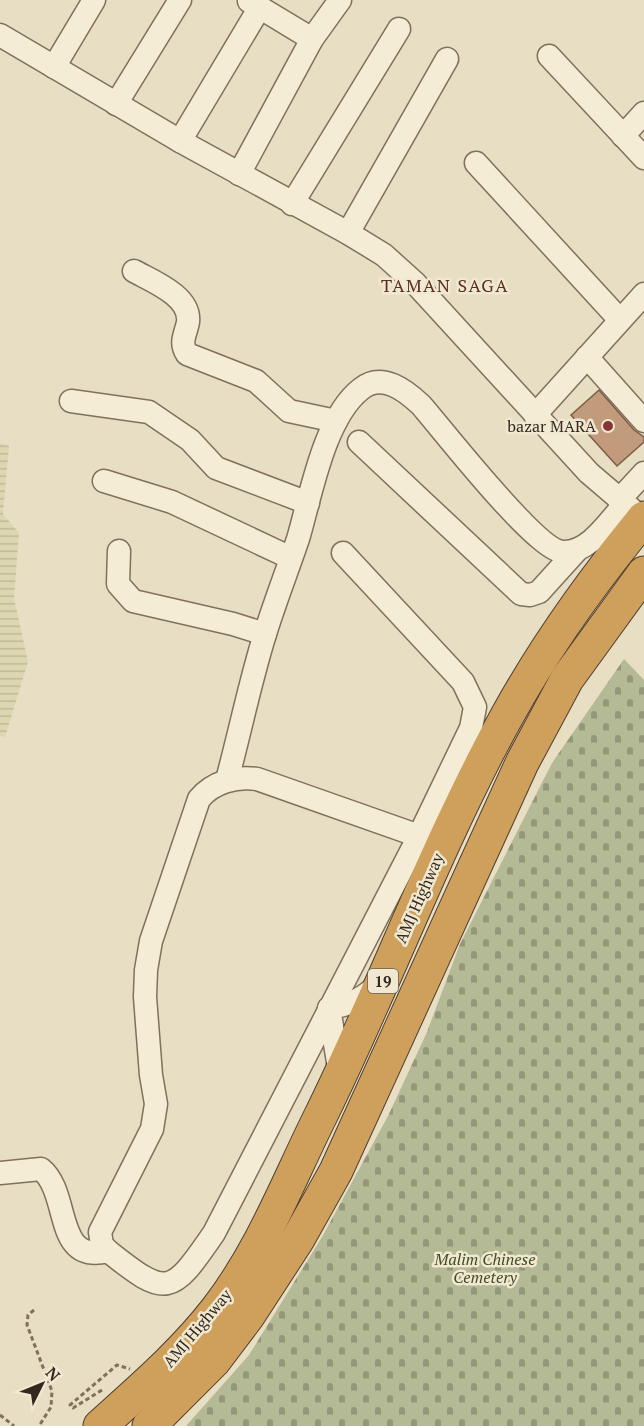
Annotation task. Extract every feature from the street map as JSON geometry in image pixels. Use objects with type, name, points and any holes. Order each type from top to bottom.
[{"type":"highway","name":"AMJ Highway","points":[[100,1426],[180,1352],[218,1308],[264,1231],[341,1076],[440,850],[508,715],[632,510]]},
{"type":"highway","name":"AMJ Highway","points":[[149,1426],[214,1360],[260,1298],[298,1239],[336,1171],[522,763],[567,679],[644,573]]},
{"type":"street","points":[[54,67],[93,0]]},
{"type":"street","points":[[117,104],[180,0]]},
{"type":"street","points":[[239,174],[312,39],[340,0]]},
{"type":"street","points":[[180,141],[254,4],[312,39]]},
{"type":"street","points":[[292,204],[399,29]]},
{"type":"street","points":[[0,34],[180,141],[348,233],[400,268],[590,473],[632,510]]},
{"type":"street","points":[[549,56],[644,158]]},
{"type":"street","points":[[348,233],[447,59]]},
{"type":"street","points":[[623,136],[644,112]]},
{"type":"street","points":[[476,163],[620,320]]},
{"type":"street","points":[[134,271],[170,292],[183,304],[188,316],[182,342],[187,354],[256,381],[289,411],[336,421]]},
{"type":"street","points":[[535,415],[644,294]]},
{"type":"street","points":[[587,357],[640,407]]},
{"type":"street","points":[[227,780],[265,634],[336,421],[347,403],[362,388],[377,382],[392,384],[407,392],[421,405],[496,495],[542,543],[564,552],[577,550]]},
{"type":"street","points":[[71,401],[149,412],[190,440],[216,468],[308,503]]},
{"type":"street","points":[[359,442],[521,594],[530,595],[539,592],[577,550],[632,510],[644,473]]},
{"type":"street","points":[[104,481],[172,502],[291,558]]},
{"type":"street","points":[[119,551],[118,584],[133,600],[265,634]]},
{"type":"street","points":[[343,553],[463,682],[475,707],[471,728],[419,836],[214,1233],[176,1280],[166,1284],[155,1284],[108,1251],[102,1245],[100,1232],[152,1129],[156,1104],[151,1075],[145,997],[151,941],[199,799],[227,780],[242,777],[257,779],[419,836]]},
{"type":"street","points":[[329,1008],[347,1005],[366,997],[383,981]]},
{"type":"street","points":[[329,1008],[341,1076]]},
{"type":"street","points":[[0,1173],[41,1169],[52,1180],[72,1241],[87,1253],[108,1251]]},
{"type":"path","points":[[34,1310],[28,1315],[27,1325],[52,1391],[51,1407],[39,1426]]},
{"type":"path","points":[[109,1385],[73,1408],[70,1405],[117,1365]]},
{"type":"path","points":[[0,1415],[14,1426]]},
{"type":"shaded area","points":[[0,443],[9,446],[3,514],[19,533],[14,598],[28,662],[5,737],[0,736]]},
{"type":"green space","name":"Malim Chinese Cemetery","points":[[624,659],[644,680],[644,1426],[186,1426],[249,1355],[322,1237],[388,1116],[427,1032],[460,944],[552,763]]},
{"type":"building","name":"bazar MARA","points":[[599,390],[634,430],[644,437],[644,442],[617,466],[571,415]]},
{"type":"place","name":"bazar MARA","points":[[608,426]]},
{"type":"district","name":"TAMAN SAGA","points":[[445,285]]}]
